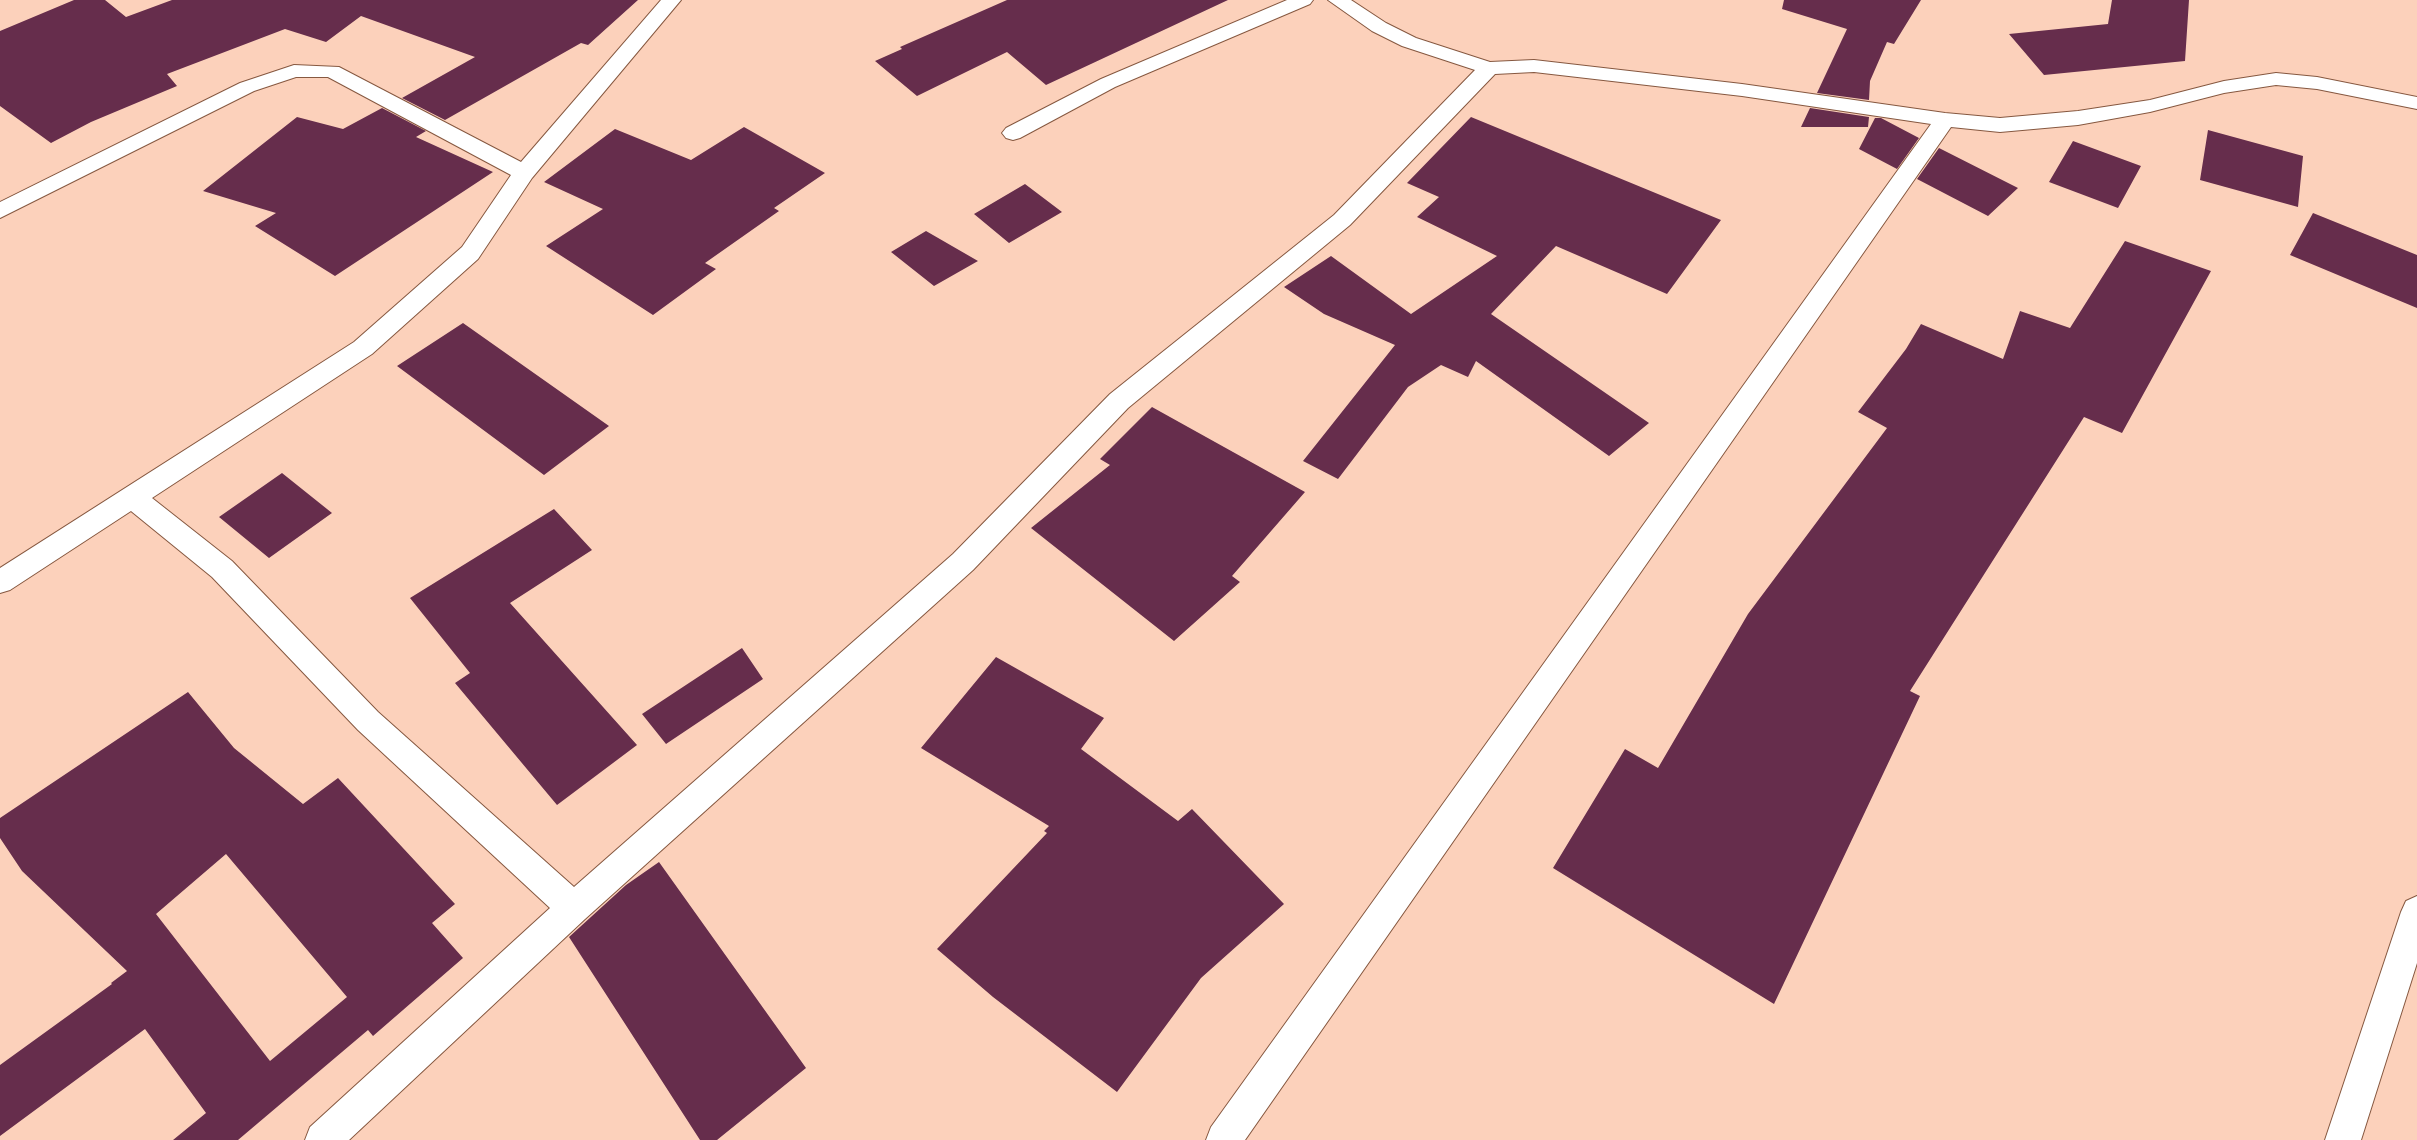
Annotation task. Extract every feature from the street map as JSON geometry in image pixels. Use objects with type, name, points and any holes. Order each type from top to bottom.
[{"type":"street","points":[[0,582],[364,348],[470,253],[524,173],[671,0]]},
{"type":"street","points":[[1013,133],[1108,84],[1303,0]]},
{"type":"street","points":[[1338,0],[1379,27],[1409,42],[1489,68],[1534,66],[1692,84],[1945,120],[2000,125],[2078,118],[2150,106],[2224,87],[2276,78],[2317,83],[2417,103]]},
{"type":"street","points":[[323,1140],[574,908],[963,562],[1119,400],[1342,220],[1489,68]]},
{"type":"street","points":[[0,211],[247,87],[294,71],[332,71],[524,173]]},
{"type":"street","points":[[1224,1140],[1945,120]]},
{"type":"street","points":[[132,497],[222,568],[368,721],[574,908]]},
{"type":"street","points":[[2343,1140],[2417,912]]},
{"type":"building","points":[[74,0],[105,0],[126,17],[172,0],[638,0],[588,45],[581,43],[445,120],[402,98],[475,57],[361,16],[326,42],[285,29],[167,74],[177,86],[91,122],[51,143],[0,106],[0,31]]},
{"type":"building","points":[[1007,0],[1228,0],[1046,85],[1007,52],[917,96],[875,61],[902,49],[900,47]]},
{"type":"building","points":[[1784,0],[1921,0],[1894,44],[1887,42],[1870,81],[1869,100],[1817,93],[1847,29],[1782,9]]},
{"type":"building","points":[[2112,0],[2189,0],[2185,61],[2044,75],[2009,34],[2108,24]]},
{"type":"building","points":[[382,108],[426,131],[416,137],[493,172],[335,276],[255,226],[276,213],[203,191],[297,117],[343,129]]},
{"type":"building","points":[[1810,108],[1869,117],[1868,127],[1801,127]]},
{"type":"building","points":[[1471,117],[1721,220],[1667,294],[1556,246],[1491,314],[1649,423],[1609,456],[1476,361],[1468,377],[1441,365],[1408,387],[1338,479],[1303,461],[1395,345],[1324,314],[1284,287],[1331,256],[1411,314],[1497,256],[1417,217],[1439,197],[1407,183]]},
{"type":"building","points":[[1875,118],[1881,118],[1919,138],[1897,169],[1859,149]]},
{"type":"building","points":[[744,127],[825,173],[774,208],[779,211],[705,263],[716,269],[653,315],[546,246],[603,209],[544,182],[615,129],[691,160]]},
{"type":"building","points":[[2208,130],[2303,156],[2298,207],[2200,180]]},
{"type":"building","points":[[2073,141],[2141,166],[2118,208],[2049,182]]},
{"type":"building","points":[[1939,148],[2018,188],[1988,216],[1917,179]]},
{"type":"building","points":[[1025,184],[1062,212],[1009,243],[974,214]]},
{"type":"building","points":[[2313,213],[2417,255],[2417,308],[2290,255]]},
{"type":"building","points":[[926,231],[978,261],[934,286],[891,252]]},
{"type":"building","points":[[2125,241],[2211,271],[2122,433],[2084,417],[1910,691],[1920,696],[1774,1004],[1553,868],[1625,749],[1658,768],[1748,614],[1887,428],[1858,412],[1906,349],[1921,324],[2003,359],[2020,311],[2070,328]]},
{"type":"building","points":[[463,323],[609,426],[544,475],[397,366]]},
{"type":"building","points":[[1152,407],[1305,492],[1232,576],[1240,582],[1174,641],[1031,528],[1110,465],[1100,459]]},
{"type":"building","points":[[282,473],[332,513],[269,558],[219,517]]},
{"type":"building","points":[[554,509],[592,550],[510,603],[637,745],[557,805],[455,683],[470,673],[410,598]]},
{"type":"building","points":[[742,648],[763,679],[666,744],[642,714]]},
{"type":"building","points":[[996,657],[1104,718],[1081,749],[1178,821],[1192,809],[1284,904],[1201,978],[1117,1092],[993,997],[937,949],[1047,833],[1044,831],[1049,826],[921,748]]},
{"type":"building","points":[[188,692],[234,748],[303,804],[338,778],[455,904],[432,923],[463,958],[373,1036],[368,1030],[238,1140],[173,1140],[206,1113],[145,1029],[0,1136],[0,1065],[112,984],[127,971],[22,871],[0,838],[0,818]],"holes":[[[226,854],[347,997],[270,1061],[156,914]]]},
{"type":"building","points":[[659,862],[806,1068],[717,1140],[700,1140],[569,937],[626,885]]}]
